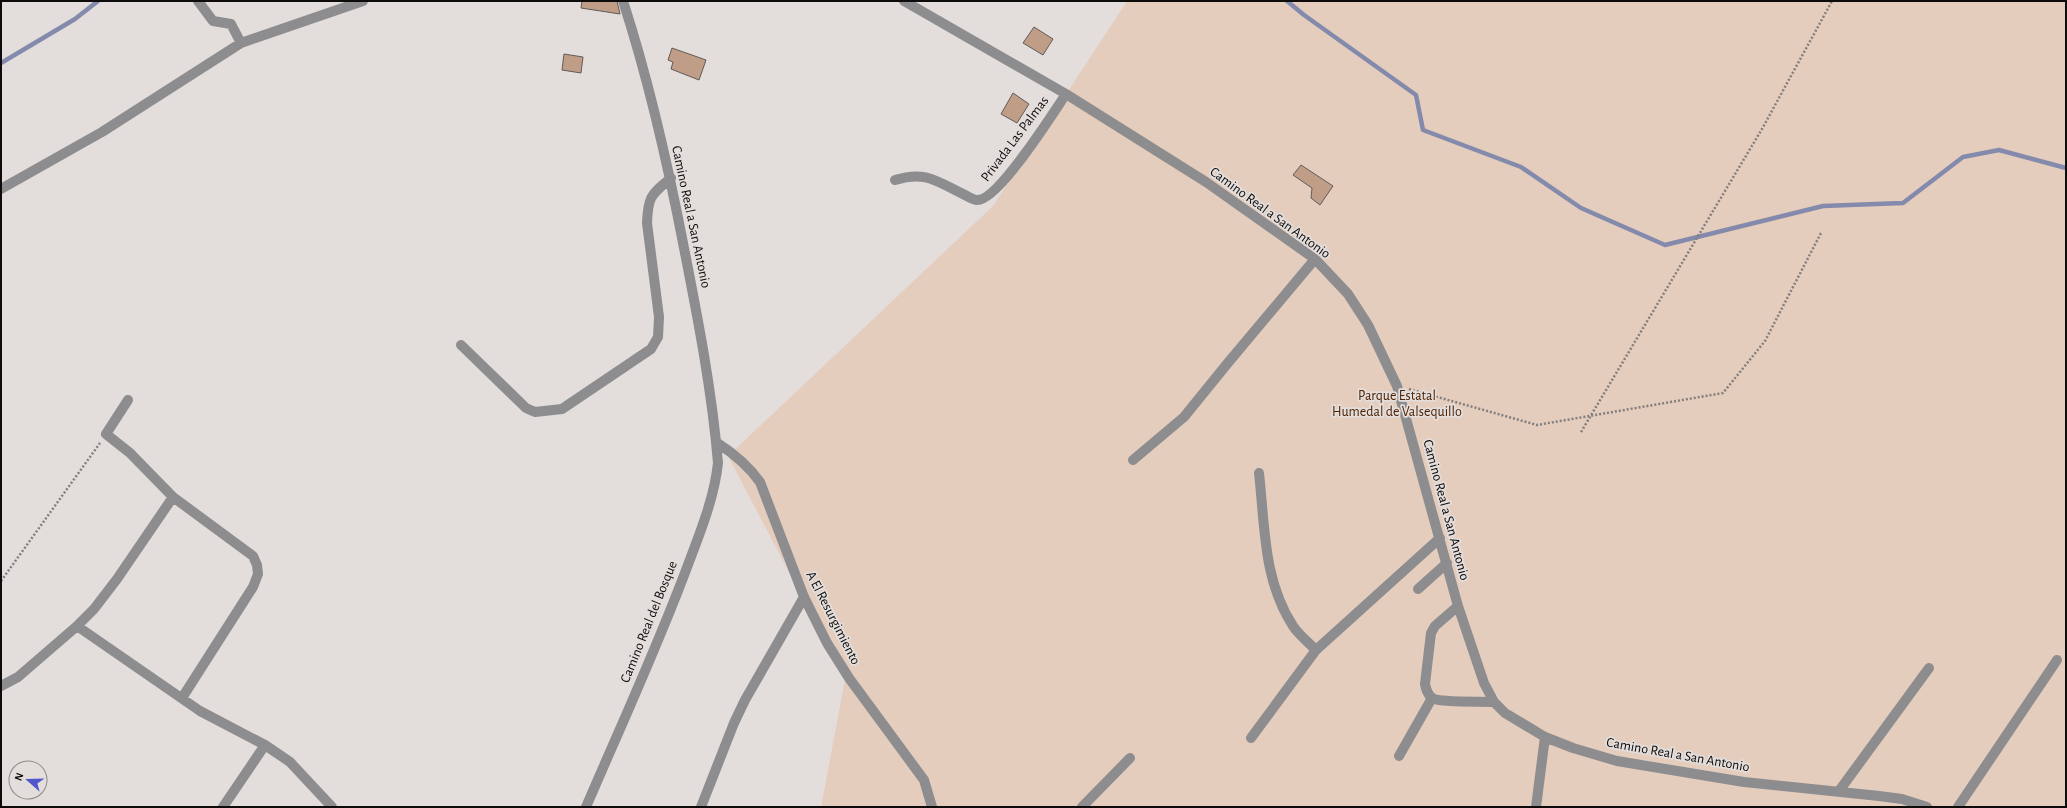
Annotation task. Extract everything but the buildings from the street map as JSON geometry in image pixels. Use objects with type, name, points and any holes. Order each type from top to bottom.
[{"type":"street","points":[[198,1],[213,21],[231,24],[241,43]]},
{"type":"street","points":[[1,189],[102,132],[241,43],[363,1]]},
{"type":"street","name":"Camino Real a San Antonio","points":[[623,1],[633,32],[671,178],[696,308],[716,442]]},
{"type":"street","name":"Camino Real a San Antonio","points":[[904,1],[1066,94],[1206,182],[1314,260],[1348,294],[1368,325],[1397,386],[1458,606],[1484,683],[1494,702],[1520,723],[1545,737],[1602,757],[1652,768],[1744,782],[1839,791],[1902,799],[1927,807]]},
{"type":"street","name":"Privada Las Palmas","points":[[895,180],[909,176],[925,176],[975,200],[985,198],[1002,184],[1066,94]]},
{"type":"street","points":[[461,345],[526,408],[535,412],[562,409],[651,349],[658,337],[659,317],[648,223],[648,208],[652,194],[671,178]]},
{"type":"street","points":[[1133,460],[1184,417],[1314,260]]},
{"type":"street","points":[[128,400],[106,434],[130,453],[173,497],[248,551],[257,565],[258,574],[253,587],[182,698]]},
{"type":"street","name":"A El Resurgimiento","points":[[716,442],[734,454],[752,471],[760,482],[804,597],[827,643],[849,678],[924,780],[932,807]]},
{"type":"street","name":"Camino Real del Bosque","points":[[586,807],[674,600],[701,530],[716,481],[718,463],[716,442]]},
{"type":"street","points":[[1259,472],[1269,572],[1274,590],[1294,627],[1316,650]]},
{"type":"street","points":[[1,686],[18,677],[77,626],[118,579],[173,497]]},
{"type":"street","points":[[1251,738],[1316,650],[1440,538]]},
{"type":"street","points":[[1418,589],[1447,563]]},
{"type":"street","points":[[701,807],[734,723],[745,700],[804,597]]},
{"type":"street","points":[[1458,606],[1435,626],[1432,633],[1425,684],[1427,692],[1432,698],[1494,702]]},
{"type":"street","points":[[77,626],[200,711],[265,745],[290,762],[332,807]]},
{"type":"street","points":[[1958,807],[2057,660]]},
{"type":"street","points":[[1839,791],[1928,668]]},
{"type":"street","points":[[1399,756],[1432,698]]},
{"type":"street","points":[[1536,807],[1545,737]]},
{"type":"street","points":[[223,807],[265,745]]},
{"type":"street","points":[[1082,807],[1130,758]]},
{"type":"path","points":[[1581,432],[1762,129],[1832,1]]},
{"type":"path","points":[[1397,386],[1538,425],[1592,414],[1723,393],[1765,341],[1821,233]]},
{"type":"path","points":[[1,580],[106,434]]},
{"type":"green space","name":"Parque Estatal Humedal de Valsequillo","points":[[1127,1],[2066,1],[2066,807],[821,807],[845,679],[728,456],[993,206]]},
{"type":"waterway","points":[[1,63],[75,19],[98,1]]},
{"type":"waterway","points":[[1287,1],[1304,15],[1416,95],[1423,130],[1521,167],[1581,208],[1665,245],[1823,206],[1903,203],[1963,157],[1999,150],[2066,168]]}]
